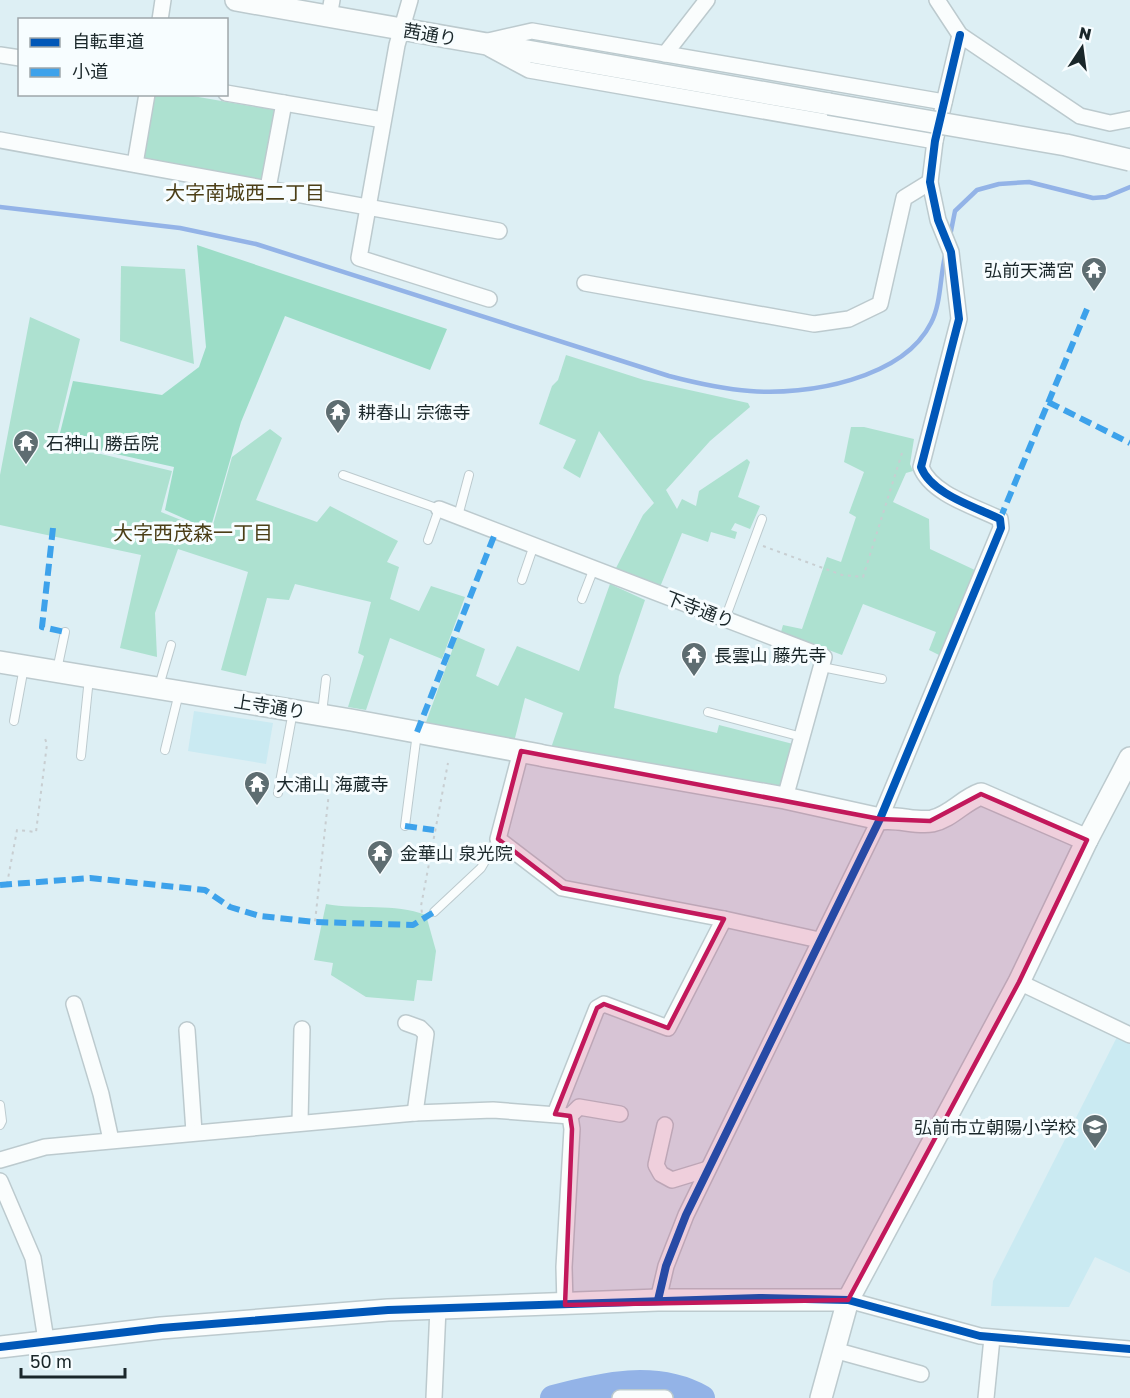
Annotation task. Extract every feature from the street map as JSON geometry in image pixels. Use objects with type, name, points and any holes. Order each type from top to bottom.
[{"type":"street","points":[[160,18],[163,0]]},
{"type":"street","name":"茜通り","points":[[236,0],[331,8],[401,29],[1066,145],[1130,160]]},
{"type":"street","points":[[410,0],[401,29],[382,120],[359,258],[489,299]]},
{"type":"street","points":[[665,54],[707,0]]},
{"type":"street","points":[[937,0],[960,35],[1080,116],[1110,123],[1130,118]]},
{"type":"street","points":[[479,43],[532,31],[944,102]]},
{"type":"street","points":[[658,1300],[666,1266],[708,1168],[880,819],[1001,528],[1000,519],[944,491],[925,477],[921,467],[959,319],[951,252],[930,182],[935,141],[960,35]]},
{"type":"street","points":[[479,43],[529,70],[935,141]]},
{"type":"street","points":[[0,55],[18,58]]},
{"type":"street","points":[[228,93],[382,120]]},
{"type":"street","points":[[135,164],[147,96]]},
{"type":"street","points":[[268,188],[284,103]]},
{"type":"street","points":[[0,140],[499,231]]},
{"type":"street","points":[[585,284],[814,324],[849,318],[880,304],[904,198],[930,182]]},
{"type":"street","name":"下寺通り","points":[[439,509],[824,657],[822,667]]},
{"type":"street","name":"上寺通り","points":[[0,662],[322,715],[785,798],[880,819],[892,817],[930,821],[948,815],[967,799],[981,794],[1087,840]]},
{"type":"street","points":[[785,798],[822,667]]},
{"type":"street","points":[[535,754],[498,838],[562,888],[819,940]]},
{"type":"street","points":[[821,1398],[848,1299],[1019,982],[1087,840],[1130,758]]},
{"type":"street","points":[[562,1115],[597,1008],[604,1004],[668,1028],[724,919]]},
{"type":"street","points":[[1019,982],[1130,1035]]},
{"type":"street","points":[[74,1004],[101,1094],[111,1140]]},
{"type":"street","points":[[406,1023],[420,1028],[426,1034],[415,1113]]},
{"type":"street","points":[[300,1122],[302,1029]]},
{"type":"street","points":[[187,1030],[194,1132]]},
{"type":"street","points":[[0,1160],[45,1147],[415,1113],[493,1110],[562,1115],[579,1107],[620,1114]]},
{"type":"street","points":[[562,1115],[572,1129],[564,1267],[565,1305]]},
{"type":"street","points":[[665,1125],[656,1165],[661,1174],[672,1180],[708,1168]]},
{"type":"street","points":[[0,1181],[33,1258],[46,1340]]},
{"type":"street","points":[[0,1347],[46,1340],[352,1312],[658,1300],[848,1299],[992,1338],[1130,1349]]},
{"type":"street","points":[[434,1398],[438,1308]]},
{"type":"street","points":[[986,1398],[992,1338]]},
{"type":"street","points":[[834,1350],[921,1374]]},
{"type":"street","points":[[620,1398],[665,1398]]},
{"type":"lane","points":[[343,475],[439,509],[428,540]]},
{"type":"lane","points":[[458,516],[469,475]]},
{"type":"lane","points":[[725,619],[762,519]]},
{"type":"lane","points":[[522,580],[534,545]]},
{"type":"lane","points":[[582,599],[594,568]]},
{"type":"lane","points":[[57,671],[65,632]]},
{"type":"lane","points":[[165,750],[171,645]]},
{"type":"lane","points":[[14,721],[25,666]]},
{"type":"lane","points":[[822,667],[882,679]]},
{"type":"lane","points":[[81,756],[90,677]]},
{"type":"lane","points":[[322,715],[326,679]]},
{"type":"lane","points":[[278,793],[293,710]]},
{"type":"lane","points":[[708,712],[802,737]]},
{"type":"lane","points":[[405,825],[417,732]]},
{"type":"lane","points":[[434,912],[481,868],[498,838]]},
{"type":"lane","points":[[0,1106],[2,1121],[0,1125]]},
{"type":"path","points":[[753,543],[842,575],[863,577],[902,453]]},
{"type":"path","points":[[7,884],[16,830],[36,832],[47,744],[44,736]]},
{"type":"path","points":[[423,920],[421,906],[448,763]]},
{"type":"path","points":[[280,781],[329,792],[315,921]]},
{"type":"highlighted area","points":[[521,751],[880,819],[930,821],[981,794],[1087,840],[1019,982],[848,1300],[565,1305],[572,1129],[570,1116],[555,1114],[597,1008],[604,1004],[668,1028],[724,919],[562,888],[498,839]]},
{"type":"shaded area","points":[[194,711],[273,723],[266,764],[188,751]]},
{"type":"shaded area","name":"弘前市立朝陽小学校","points":[[1117,1037],[1130,1043],[1130,1273],[1095,1257],[1069,1307],[991,1306],[993,1281]]},
{"type":"green space","points":[[154,96],[193,96],[274,110],[279,114],[262,182],[145,161],[142,155]]},
{"type":"green space","points":[[197,245],[447,329],[430,370],[285,316],[241,422],[210,530],[165,510],[174,467],[58,441],[73,381],[162,395],[199,367],[206,347]]},
{"type":"green space","points":[[121,266],[185,269],[194,364],[120,341]]},
{"type":"green space","points":[[30,317],[80,339],[55,443],[172,471],[161,512],[211,532],[232,457],[270,429],[282,438],[256,500],[317,522],[330,506],[398,541],[387,562],[399,567],[390,599],[419,611],[431,586],[465,597],[442,659],[390,638],[366,710],[348,707],[364,656],[358,653],[371,602],[295,584],[289,600],[267,598],[246,676],[221,670],[248,572],[178,549],[155,613],[157,657],[120,648],[141,555],[0,525],[0,475]]},
{"type":"green space","points":[[566,355],[644,380],[748,403],[750,407],[710,441],[666,490],[677,509],[682,499],[696,506],[699,491],[747,459],[750,462],[738,497],[760,506],[750,529],[735,523],[731,530],[737,532],[735,539],[711,532],[708,542],[682,533],[660,587],[615,570],[643,515],[654,503],[599,431],[580,478],[563,468],[576,440],[539,424]]},
{"type":"green space","points":[[851,427],[864,427],[914,439],[910,464],[913,471],[906,473],[893,502],[929,519],[930,549],[977,571],[941,656],[929,650],[936,632],[863,604],[842,655],[781,632],[783,625],[802,629],[827,557],[841,562],[856,517],[849,513],[864,472],[844,462]]},
{"type":"green space","points":[[610,584],[645,600],[619,676],[614,708],[717,733],[719,725],[793,744],[779,789],[551,748],[563,713],[525,698],[514,742],[425,725],[457,637],[485,649],[476,676],[498,686],[517,646],[579,671]]},
{"type":"green space","points":[[326,904],[402,909],[426,915],[436,951],[432,981],[417,980],[414,1001],[366,997],[331,975],[333,963],[314,960]]},
{"type":"waterway","points":[[950,236],[955,211],[977,190],[999,184],[1029,182],[1093,198],[1106,197],[1130,187]]},
{"type":"waterway","points":[[0,207],[180,228],[256,244],[669,376],[729,389],[750,391],[773,392],[824,386],[851,380],[899,358],[917,342],[931,323],[939,299],[945,256]]},
{"type":"waterway","points":[[553,1398],[629,1383],[666,1385],[702,1398]]},
{"type":"marked path","points":[[1000,519],[1087,309]]},
{"type":"marked path","points":[[1048,402],[1130,443]]},
{"type":"marked path","points":[[53,528],[42,627],[65,632]]},
{"type":"marked path","points":[[417,732],[496,531]]},
{"type":"marked path","points":[[405,826],[434,830]]},
{"type":"marked path","points":[[0,885],[90,878],[205,890],[230,907],[260,916],[315,922],[413,925],[434,912]]},
{"type":"cycle path","points":[[658,1300],[666,1266],[686,1215],[880,819],[1001,528],[1000,519],[944,492],[934,485],[921,467],[959,319],[951,252],[938,220],[930,182],[935,141],[960,35]]},
{"type":"cycle path","points":[[0,1347],[161,1328],[388,1310],[759,1298],[848,1300],[980,1336],[1130,1349]]},
{"type":"place","name":"弘前天満宮","points":[[1094,293]]},
{"type":"place","name":"耕春山 宗徳寺","points":[[338,435]]},
{"type":"place","name":"石神山 勝岳院","points":[[26,466]]},
{"type":"place","name":"長雲山 藤先寺","points":[[694,678]]},
{"type":"place","name":"大浦山 海蔵寺","points":[[257,807]]},
{"type":"place","name":"金華山 泉光院","points":[[380,876]]},
{"type":"place","name":"弘前市立朝陽小学校","points":[[1095,1150]]},
{"type":"district","name":"大字南城西二丁目","points":[[245,192]]},
{"type":"district","name":"大字西茂森一丁目","points":[[193,532]]}]
